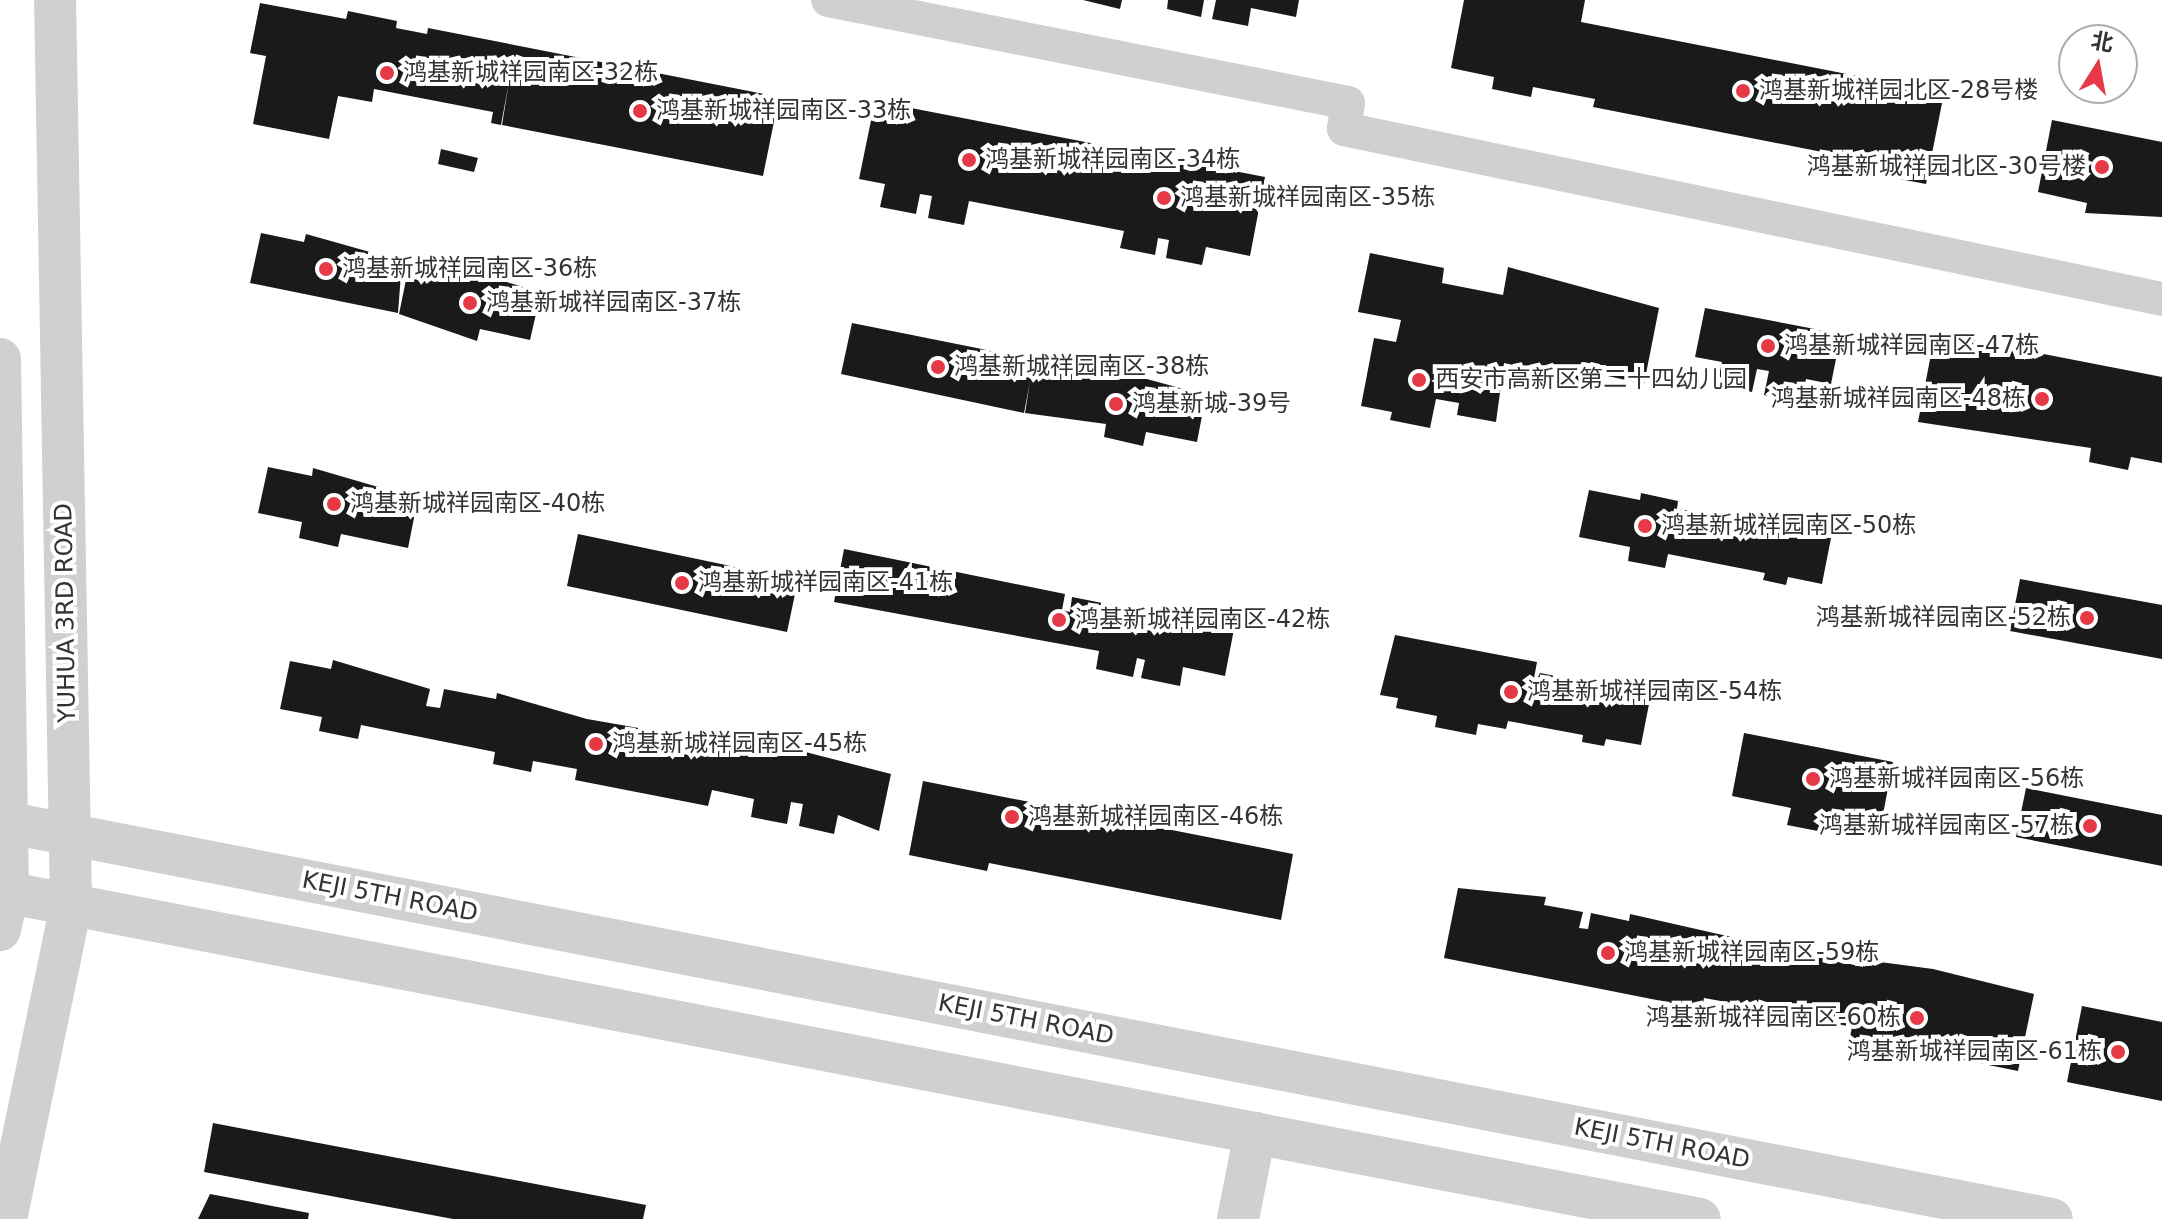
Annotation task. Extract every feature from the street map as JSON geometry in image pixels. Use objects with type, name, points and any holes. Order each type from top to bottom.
[{"type":"street","name":"YUHUA 3RD ROAD","points":[[6,1219],[71,904],[55,0]]},
{"type":"street","points":[[828,0],[1348,103],[1344,129],[2162,299]]},
{"type":"street","points":[[0,359],[3,904],[71,904],[1700,1219]]},
{"type":"street","name":"KEJI 5TH ROAD","points":[[4,822],[2052,1219]]},
{"type":"street","points":[[376,963],[389,897]]},
{"type":"street","points":[[1238,1219],[1255,1133]]},
{"type":"building","points":[[1083,0],[1122,0],[1120,9]]},
{"type":"building","points":[[1168,0],[1204,0],[1201,17],[1167,9]]},
{"type":"building","points":[[1216,0],[1299,0],[1296,17],[1251,8],[1248,26],[1212,19]]},
{"type":"building","name":"鸿基新城祥园北区-28号楼","points":[[1464,0],[1585,0],[1581,22],[1944,93],[1926,184],[1825,165],[1827,153],[1593,107],[1595,99],[1533,87],[1531,97],[1492,89],[1494,77],[1451,68]]},
{"type":"building","points":[[260,3],[346,19],[348,11],[397,21],[396,28],[427,34],[428,28],[779,97],[763,176],[502,125],[509,82],[501,125],[491,123],[493,112],[374,89],[372,102],[338,96],[329,139],[253,124],[266,56],[250,53]]},
{"type":"building","points":[[875,101],[1265,177],[1250,256],[1206,247],[1202,265],[1166,258],[1169,240],[1158,238],[1155,255],[1120,248],[1124,231],[969,201],[964,225],[928,218],[932,196],[920,194],[916,214],[880,207],[885,184],[859,179]]},
{"type":"building","name":"鸿基新城祥园北区-30号楼","points":[[2052,120],[2162,142],[2162,217],[2085,213],[2087,203],[2038,192]]},
{"type":"building","points":[[441,149],[478,158],[474,172],[438,164]]},
{"type":"building","name":"鸿基新城祥园南区-36栋","points":[[261,233],[304,242],[306,234],[402,261],[398,313],[250,283]]},
{"type":"building","points":[[1370,253],[1444,268],[1442,283],[1503,295],[1508,267],[1659,308],[1644,384],[1603,375],[1605,366],[1583,362],[1577,391],[1539,383],[1541,371],[1504,363],[1496,422],[1457,415],[1459,403],[1436,399],[1430,428],[1390,420],[1392,412],[1361,406],[1374,338],[1396,342],[1401,320],[1358,312]]},
{"type":"building","name":"鸿基新城祥园南区-37栋","points":[[409,265],[450,273],[451,266],[541,292],[530,340],[480,329],[477,341],[399,314]]},
{"type":"building","name":"鸿基新城祥园南区-47栋","points":[[1705,308],[1841,334],[1831,384],[1806,379],[1802,402],[1764,395],[1769,371],[1757,369],[1752,392],[1717,385],[1722,362],[1695,357]]},
{"type":"building","points":[[852,323],[1116,376],[1117,371],[1206,395],[1197,442],[1146,432],[1143,446],[1104,437],[1106,424],[1025,413],[1030,382],[1024,413],[841,374]]},
{"type":"building","name":"鸿基新城祥园南区-48栋","points":[[1935,333],[2162,377],[2162,463],[2131,457],[2128,470],[2089,462],[2091,448],[1918,422]]},
{"type":"building","name":"鸿基新城祥园南区-40栋","points":[[268,467],[312,476],[313,468],[409,496],[406,512],[415,513],[408,548],[341,534],[338,547],[299,538],[302,522],[258,513]]},
{"type":"building","points":[[1589,490],[1640,500],[1641,493],[1678,501],[1677,509],[1832,533],[1822,584],[1788,577],[1786,585],[1763,580],[1765,573],[1668,554],[1665,568],[1628,561],[1630,547],[1579,537]]},
{"type":"building","name":"鸿基新城祥园南区-41栋","points":[[578,534],[798,580],[787,632],[567,586]]},
{"type":"building","name":"鸿基新城祥园南区-42栋","points":[[844,549],[1065,594],[1062,610],[1070,612],[1072,597],[1234,629],[1225,676],[1183,667],[1180,686],[1141,678],[1145,660],[1137,658],[1133,677],[1096,669],[1099,651],[834,602]]},
{"type":"building","name":"鸿基新城祥园南区-52栋","points":[[2020,579],[2162,605],[2162,659],[2010,631]]},
{"type":"building","name":"鸿基新城祥园南区-54栋","points":[[1395,635],[1537,662],[1532,689],[1540,673],[1651,694],[1641,745],[1606,739],[1604,746],[1582,742],[1583,735],[1508,721],[1506,729],[1478,724],[1476,735],[1435,727],[1437,716],[1396,708],[1398,698],[1380,695]]},
{"type":"building","name":"鸿基新城祥园南区-45栋","points":[[333,660],[430,689],[426,706],[440,708],[444,689],[496,699],[497,693],[587,719],[788,754],[790,748],[891,774],[879,831],[838,815],[834,834],[799,826],[803,804],[791,802],[787,824],[751,817],[754,799],[712,790],[708,806],[575,780],[577,769],[533,761],[531,772],[493,764],[495,752],[361,725],[358,739],[319,731],[322,717],[280,709],[290,661],[331,669]]},
{"type":"building","name":"鸿基新城祥园南区-56栋","points":[[1744,733],[1893,762],[1881,825],[1832,816],[1828,833],[1787,825],[1791,808],[1732,796]]},
{"type":"building","name":"鸿基新城祥园南区-46栋","points":[[923,781],[1293,854],[1281,920],[989,863],[987,871],[909,855]]},
{"type":"building","name":"鸿基新城祥园南区-57栋","points":[[2026,788],[2162,815],[2162,866],[2016,837]]},
{"type":"building","points":[[1458,888],[1546,897],[1544,905],[1583,912],[1579,928],[1588,929],[1591,913],[1629,921],[1630,914],[1863,967],[1865,960],[1933,969],[2034,994],[2018,1071],[1850,1037],[1852,1027],[1760,1008],[1704,998],[1702,1009],[1444,958]]},
{"type":"building","name":"鸿基新城祥园南区-61栋","points":[[2082,1006],[2162,1022],[2162,1101],[2067,1082]]},
{"type":"building","points":[[213,1123],[646,1205],[643,1219],[453,1219],[204,1172]]},
{"type":"building","points":[[210,1194],[309,1213],[308,1219],[198,1219]]},
{"type":"place","name":"鸿基新城祥园南区-32栋","points":[[387,73]]},
{"type":"place","name":"鸿基新城祥园北区-28号楼","points":[[1743,91]]},
{"type":"place","name":"鸿基新城祥园南区-33栋","points":[[640,111]]},
{"type":"place","name":"鸿基新城祥园南区-34栋","points":[[969,160]]},
{"type":"place","name":"鸿基新城祥园北区-30号楼","points":[[2102,167]]},
{"type":"place","name":"鸿基新城祥园南区-35栋","points":[[1164,198]]},
{"type":"place","name":"鸿基新城祥园南区-36栋","points":[[326,269]]},
{"type":"place","name":"鸿基新城祥园南区-37栋","points":[[470,303]]},
{"type":"place","name":"鸿基新城祥园南区-47栋","points":[[1768,346]]},
{"type":"place","name":"鸿基新城祥园南区-38栋","points":[[938,367]]},
{"type":"place","name":"西安市高新区第二十四幼儿园","points":[[1419,380]]},
{"type":"place","name":"鸿基新城祥园南区-48栋","points":[[2042,399]]},
{"type":"place","name":"鸿基新城-39号","points":[[1116,404]]},
{"type":"place","name":"鸿基新城祥园南区-40栋","points":[[334,504]]},
{"type":"place","name":"鸿基新城祥园南区-50栋","points":[[1645,526]]},
{"type":"place","name":"鸿基新城祥园南区-41栋","points":[[682,583]]},
{"type":"place","name":"鸿基新城祥园南区-52栋","points":[[2087,618]]},
{"type":"place","name":"鸿基新城祥园南区-42栋","points":[[1059,620]]},
{"type":"place","name":"鸿基新城祥园南区-54栋","points":[[1511,692]]},
{"type":"place","name":"鸿基新城祥园南区-45栋","points":[[596,744]]},
{"type":"place","name":"鸿基新城祥园南区-56栋","points":[[1813,779]]},
{"type":"place","name":"鸿基新城祥园南区-46栋","points":[[1012,817]]},
{"type":"place","name":"鸿基新城祥园南区-57栋","points":[[2090,826]]},
{"type":"place","name":"鸿基新城祥园南区-59栋","points":[[1608,953]]},
{"type":"place","name":"鸿基新城祥园南区-60栋","points":[[1917,1018]]},
{"type":"place","name":"鸿基新城祥园南区-61栋","points":[[2118,1052]]}]
